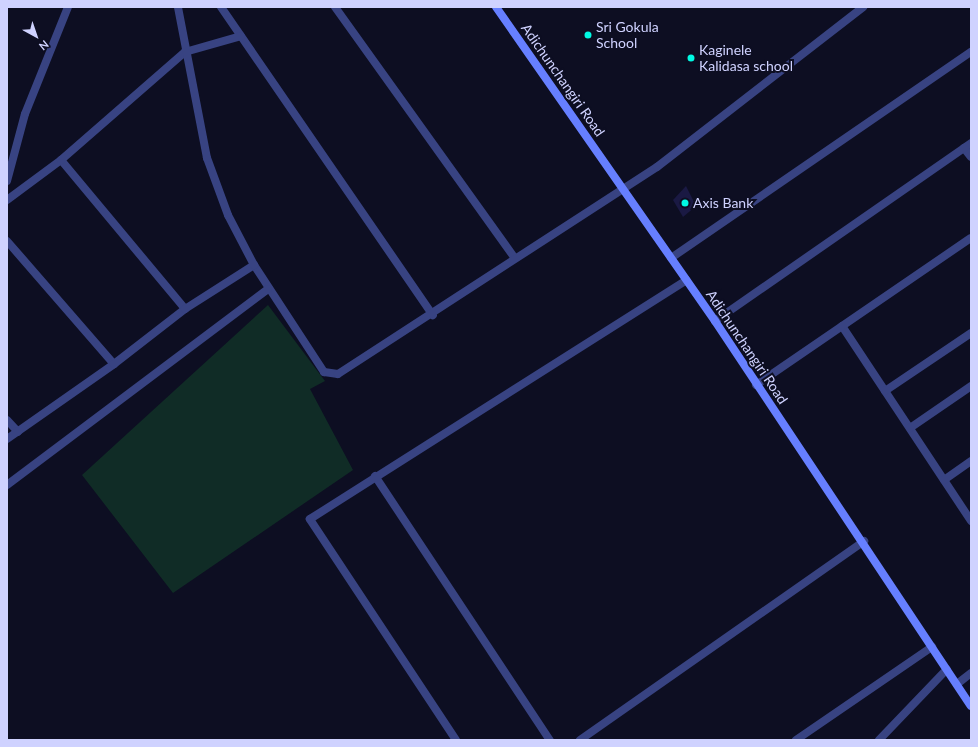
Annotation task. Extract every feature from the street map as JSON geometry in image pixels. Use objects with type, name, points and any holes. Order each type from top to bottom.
[{"type":"street","points":[[7,182],[25,114],[68,7]]},
{"type":"street","points":[[178,7],[185,52],[207,158],[228,215],[254,265],[268,288],[328,374],[338,374],[433,315],[515,258],[657,167],[863,7]]},
{"type":"street","points":[[221,7],[433,315]]},
{"type":"street","points":[[335,7],[515,258]]},
{"type":"street","name":"Adichunchangiri Road","points":[[496,7],[716,321],[756,385],[864,541],[971,706]]},
{"type":"street","points":[[7,200],[61,160],[185,52],[241,36]]},
{"type":"street","points":[[671,258],[971,52]]},
{"type":"street","points":[[716,321],[968,146],[971,157]]},
{"type":"street","points":[[61,160],[185,308]]},
{"type":"street","points":[[756,385],[971,238]]},
{"type":"street","points":[[7,241],[114,364]]},
{"type":"street","points":[[7,439],[114,364],[185,308],[254,265]]},
{"type":"street","points":[[456,740],[310,519],[375,476],[686,280]]},
{"type":"street","points":[[7,485],[268,288]]},
{"type":"street","points":[[842,326],[971,521]]},
{"type":"street","points":[[885,391],[971,333]]},
{"type":"street","points":[[910,428],[971,386]]},
{"type":"street","points":[[7,420],[18,432]]},
{"type":"street","points":[[944,480],[971,461]]},
{"type":"street","points":[[375,476],[550,740]]},
{"type":"street","points":[[580,740],[864,541]]},
{"type":"street","points":[[796,740],[932,647]]},
{"type":"street","points":[[879,740],[948,669]]},
{"type":"street","points":[[957,684],[971,673]]},
{"type":"green space","points":[[268,305],[325,381],[310,389],[353,470],[173,593],[82,475]]},
{"type":"building","name":"Axis Bank","points":[[686,186],[696,206],[683,217],[673,200]]},
{"type":"place","name":"Sri Gokula School","points":[[588,35]]},
{"type":"place","name":"Kaginele Kalidasa school","points":[[691,58]]},
{"type":"place","name":"Axis Bank","points":[[685,203]]}]
